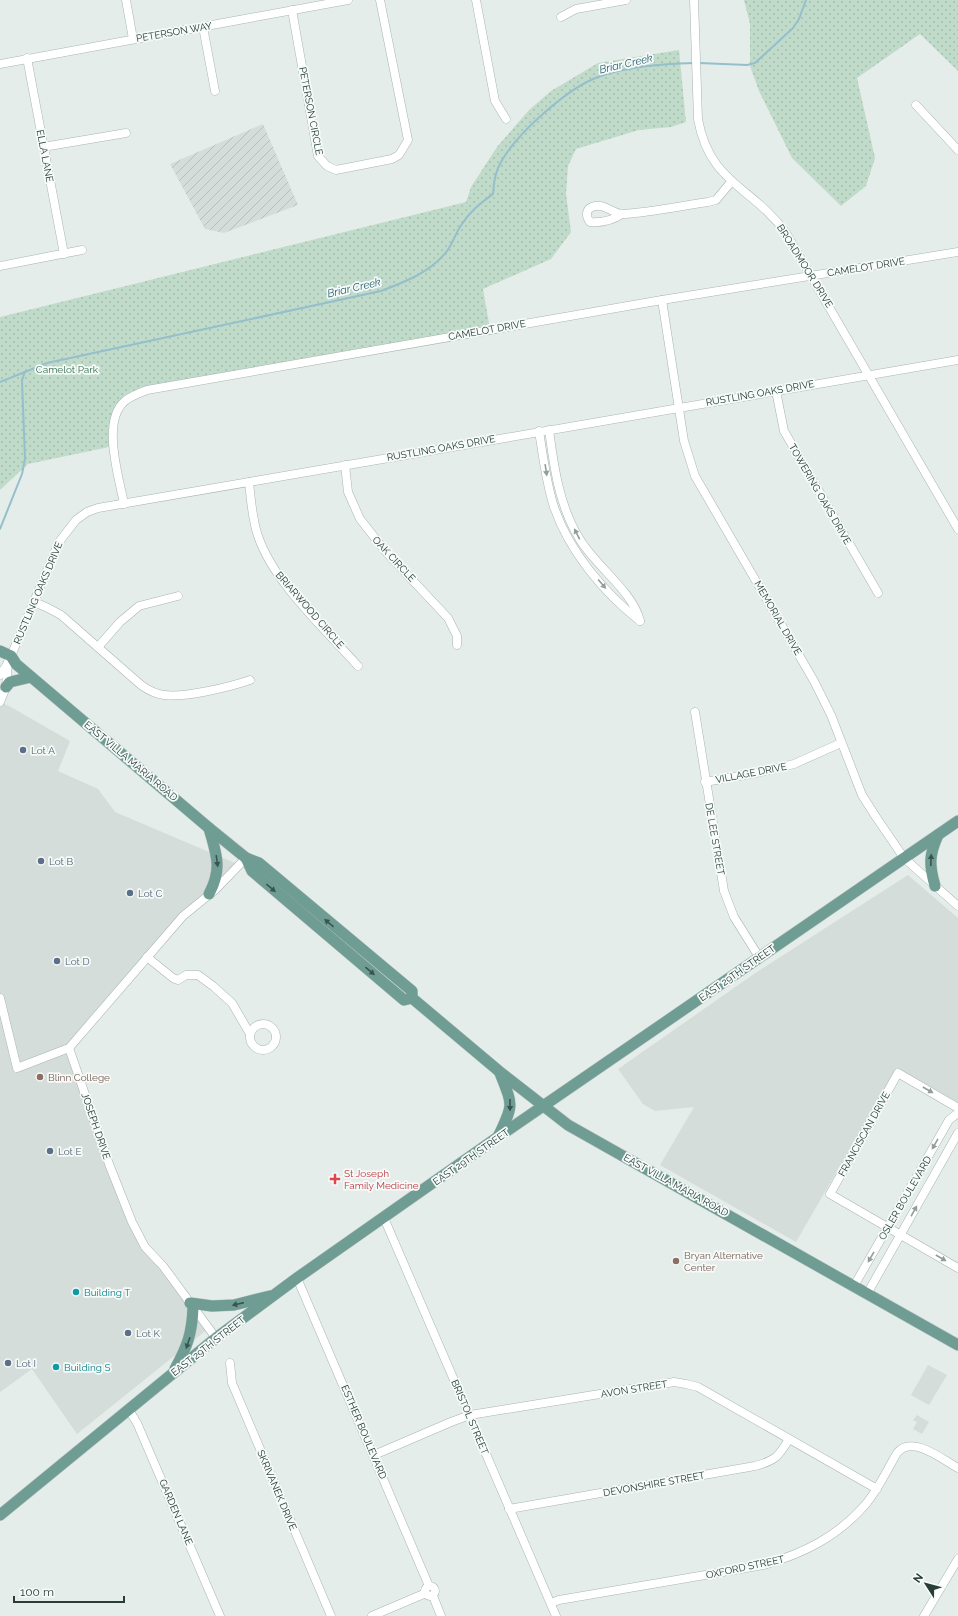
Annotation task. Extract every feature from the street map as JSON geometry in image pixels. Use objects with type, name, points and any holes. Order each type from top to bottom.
[{"type":"main road","name":"EAST VILLA MARIA ROAD","points":[[8,657],[246,858],[252,871],[258,877],[404,1000],[412,998],[500,1072],[568,1125],[958,1345]]},
{"type":"main road","points":[[6,687],[10,682],[31,677]]},
{"type":"main road","name":"EAST 29TH STREET","points":[[0,1515],[216,1338],[297,1278],[498,1136],[958,821]]},
{"type":"main road","points":[[209,828],[218,869],[216,881],[209,894]]},
{"type":"main road","points":[[935,886],[931,869],[931,851],[938,835]]},
{"type":"main road","points":[[498,1136],[511,1108],[510,1098],[500,1072]]},
{"type":"main road","points":[[172,1375],[187,1347],[192,1329],[192,1305],[234,1305],[276,1294]]},
{"type":"street","points":[[126,0],[133,39]]},
{"type":"street","name":"PETERSON WAY","points":[[0,64],[348,0]]},
{"type":"street","name":"PETERSON CIRCLE","points":[[292,10],[318,156],[327,166],[336,170],[392,159],[399,155],[408,140],[380,0]]},
{"type":"street","points":[[476,0],[496,101],[506,119]]},
{"type":"street","points":[[561,17],[576,9],[626,0]]},
{"type":"street","name":"BROADMOOR DRIVE","points":[[694,0],[696,72],[700,132],[710,156],[731,182],[760,203],[776,219],[786,232],[958,529]]},
{"type":"street","points":[[203,27],[216,92]]},
{"type":"street","name":"ELLA LANE","points":[[27,58],[64,254]]},
{"type":"street","points":[[916,105],[958,150]]},
{"type":"street","points":[[43,147],[126,133]]},
{"type":"street","points":[[622,214],[716,200],[731,182]]},
{"type":"street","points":[[0,266],[82,250]]},
{"type":"street","name":"CAMELOT DRIVE","points":[[124,504],[112,430],[119,409],[125,401],[147,390],[662,300],[958,252]]},
{"type":"street","name":"MEMORIAL DRIVE","points":[[662,300],[685,447],[695,476],[814,681],[862,795],[904,858],[958,906]]},
{"type":"street","name":"RUSTLING OAKS DRIVE","points":[[8,657],[34,602],[59,542],[76,520],[87,512],[98,508],[958,360]]},
{"type":"street","name":"TOWERING OAKS DRIVE","points":[[776,391],[784,431],[878,593]]},
{"type":"street","points":[[539,431],[548,487],[554,508],[563,528],[584,553],[633,603],[640,621],[624,609],[590,569],[584,553],[579,539],[564,507],[554,466],[549,430]]},
{"type":"street","name":"OAK CIRCLE","points":[[345,465],[348,492],[360,520],[386,552],[448,618],[457,636],[458,645]]},
{"type":"street","name":"BRIARWOOD CIRCLE","points":[[249,482],[256,527],[271,563],[288,588],[358,666]]},
{"type":"street","points":[[98,647],[120,622],[139,606],[178,596]]},
{"type":"street","points":[[34,602],[61,615],[141,685],[164,696],[177,696],[222,688],[250,680]]},
{"type":"street","points":[[0,675],[8,657]]},
{"type":"street","points":[[0,702],[6,687],[8,657]]},
{"type":"street","name":"DE LEE STREET","points":[[695,712],[705,782],[724,891],[734,917],[759,957]]},
{"type":"street","name":"VILLAGE DRIVE","points":[[705,782],[761,772],[794,764],[841,743]]},
{"type":"street","points":[[0,998],[17,1068],[69,1048],[182,916],[209,894],[246,858]]},
{"type":"street","points":[[147,957],[173,978],[178,980],[186,975],[198,975],[214,986],[232,1003],[250,1034]]},
{"type":"street","name":"JOSEPH DRIVE","points":[[69,1048],[109,1164],[132,1222],[145,1247],[163,1266],[216,1338]]},
{"type":"street","name":"FRANCISCAN DRIVE","points":[[888,1228],[830,1194],[898,1073],[958,1108]]},
{"type":"street","name":"OSLER BOULEVARD","points":[[854,1286],[949,1120],[958,1113]]},
{"type":"street","name":"OSLER BOULEVARD","points":[[867,1294],[958,1133]]},
{"type":"street","name":"BRISTOL STREET","points":[[384,1218],[556,1616]]},
{"type":"street","points":[[888,1228],[958,1268]]},
{"type":"street","name":"ESTHER BOULEVARD","points":[[297,1278],[374,1455],[429,1592],[442,1616]]},
{"type":"street","name":"SKRIVANEK DRIVE","points":[[230,1362],[232,1383],[331,1616]]},
{"type":"street","name":"AVON STREET","points":[[374,1455],[450,1422],[470,1416],[674,1382],[698,1388],[876,1489]]},
{"type":"street","name":"GARDEN LANE","points":[[129,1410],[137,1423],[220,1616]]},
{"type":"street","name":"DEVONSHIRE STREET","points":[[509,1509],[768,1463],[775,1459],[789,1439]]},
{"type":"street","name":"OXFORD STREET","points":[[551,1603],[764,1565],[793,1556],[833,1536],[866,1505],[897,1453],[901,1448],[907,1446],[915,1446],[924,1449],[958,1468]]},
{"type":"street","points":[[924,1616],[958,1559]]},
{"type":"street","points":[[372,1616],[429,1592]]},
{"type":"shaded area","points":[[263,124],[298,205],[224,233],[205,229],[170,164]]},
{"type":"shaded area","name":"Blinn College","points":[[0,702],[70,741],[58,771],[98,789],[115,812],[235,863],[69,1048],[132,1222],[209,1328],[77,1434],[32,1369],[0,1392]]},
{"type":"shaded area","points":[[908,875],[958,918],[958,1103],[896,1069],[796,1242],[660,1165],[694,1107],[655,1111],[643,1104],[618,1069],[754,974]]},
{"type":"shaded area","points":[[928,1365],[947,1375],[929,1405],[911,1395]]},
{"type":"shaded area","points":[[917,1415],[929,1422],[922,1434],[913,1429],[917,1422],[913,1420]]},
{"type":"green space","points":[[744,0],[958,0],[958,71],[920,34],[857,78],[875,158],[866,186],[841,206],[792,158],[759,91],[750,66],[750,24]]},
{"type":"green space","name":"Camelot Park","points":[[679,50],[686,122],[671,127],[639,130],[576,149],[568,166],[566,194],[571,232],[551,259],[483,289],[490,329],[147,390],[119,409],[114,446],[28,464],[0,490],[0,317],[466,202],[471,187],[497,147],[529,110],[551,91],[598,63]]},
{"type":"waterway","name":"Briar Creek","points":[[699,63],[747,65],[755,63],[793,28],[799,19],[806,0]]},
{"type":"waterway","name":"Briar Creek","points":[[0,382],[47,363],[381,291],[417,276],[441,258],[451,245],[460,227],[472,211],[493,194],[497,170],[509,150],[531,125],[558,101],[586,83],[609,73],[646,66],[694,63]]},
{"type":"waterway","points":[[0,529],[22,474],[25,459],[22,380],[25,372]]},
{"type":"place","name":"Lot A","points":[[23,750]]},
{"type":"place","name":"Lot B","points":[[41,861]]},
{"type":"place","name":"Lot C","points":[[130,893]]},
{"type":"place","name":"Lot D","points":[[57,961]]},
{"type":"place","name":"Blinn College","points":[[40,1077]]},
{"type":"place","name":"Lot E","points":[[50,1151]]},
{"type":"place","name":"St Joseph Family Medicine","points":[[335,1179]]},
{"type":"place","name":"Bryan Alternative Center","points":[[676,1261]]},
{"type":"place","name":"Building T","points":[[76,1292]]},
{"type":"place","name":"Lot K","points":[[128,1333]]},
{"type":"place","name":"Lot I","points":[[8,1363]]},
{"type":"place","name":"Building S","points":[[56,1367]]}]
